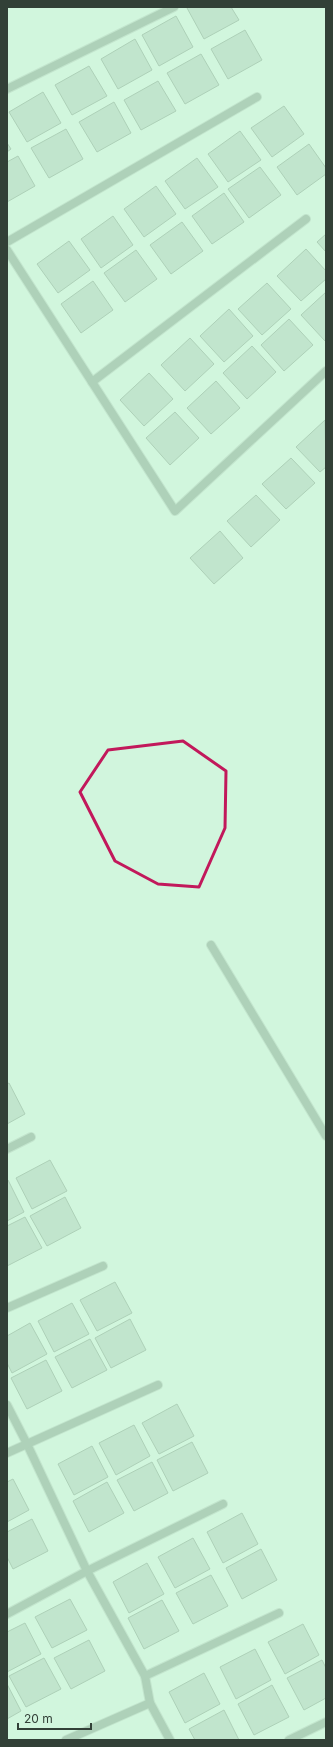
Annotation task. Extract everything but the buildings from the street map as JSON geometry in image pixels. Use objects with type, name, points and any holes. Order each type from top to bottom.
[{"type":"street","points":[[7,89],[174,7]]},
{"type":"street","points":[[7,242],[257,97]]},
{"type":"street","points":[[92,382],[306,219]]},
{"type":"street","points":[[7,250],[175,512],[326,371]]},
{"type":"street","points":[[211,945],[326,1136]]},
{"type":"street","points":[[7,1149],[30,1137]]},
{"type":"street","points":[[7,1308],[103,1266]]},
{"type":"street","points":[[7,1453],[158,1385]]},
{"type":"street","points":[[7,1405],[87,1571],[145,1676],[150,1703],[170,1740]]},
{"type":"street","points":[[7,1614],[87,1571],[223,1504]]},
{"type":"street","points":[[145,1676],[279,1613]]},
{"type":"street","points":[[66,1740],[150,1703]]},
{"type":"street","points":[[289,1740],[326,1722]]},
{"type":"highlighted area","points":[[183,741],[226,771],[225,828],[199,887],[158,884],[115,861],[80,792],[108,750]]}]
